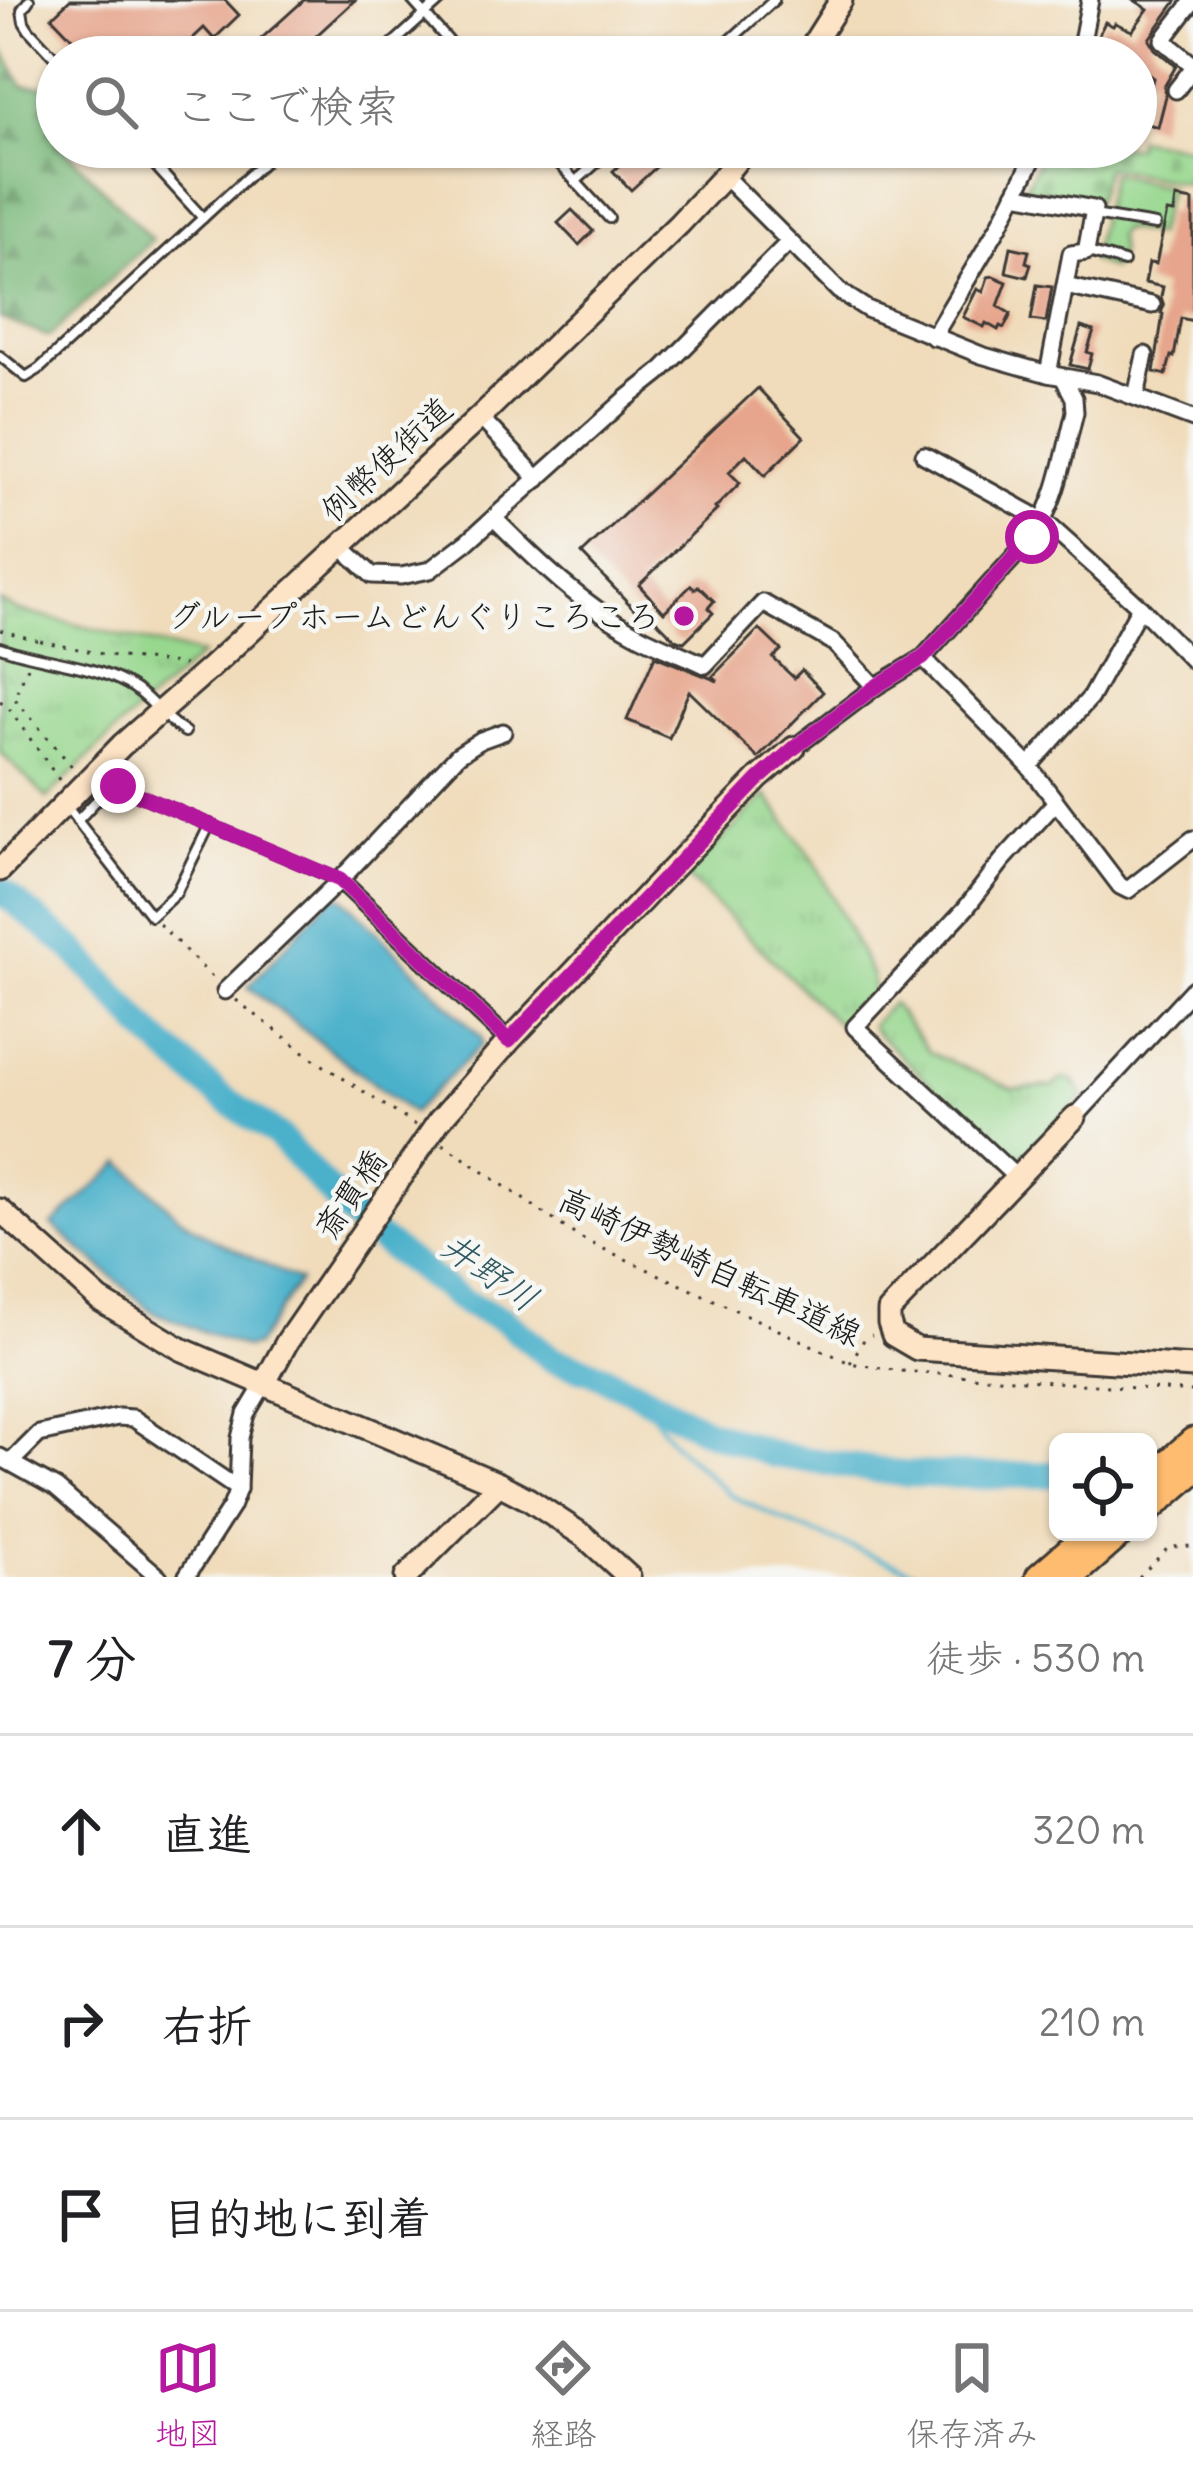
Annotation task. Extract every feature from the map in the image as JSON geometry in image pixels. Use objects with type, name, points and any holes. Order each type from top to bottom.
[{"type":"highway","points":[[1157,1474],[1193,1442]]},
{"type":"highway","points":[[1157,1501],[1193,1470]]},
{"type":"highway","points":[[1040,1577],[1094,1541]]},
{"type":"highway","points":[[1070,1577],[1098,1541]]},
{"type":"street","points":[[818,36],[841,0]]},
{"type":"street","points":[[1083,36],[1090,0]]},
{"type":"street","points":[[1176,90],[1193,66],[1162,40],[1193,1]]},
{"type":"street","name":"例幣使街道","points":[[0,871],[159,712],[480,417],[730,168]]},
{"type":"street","points":[[933,337],[1028,168]]},
{"type":"street","points":[[724,176],[839,291],[867,309],[981,355],[1097,383],[1193,419]]},
{"type":"street","points":[[794,748],[875,687],[923,658],[1016,557],[1051,505],[1075,412],[1074,398],[1055,375],[1065,286],[1071,254],[1086,252],[1094,209],[1015,194]]},
{"type":"street","points":[[341,546],[372,575],[430,570],[495,519],[659,373],[789,242]]},
{"type":"street","points":[[1065,286],[1151,305]]},
{"type":"street","points":[[1136,396],[1145,355]]},
{"type":"street","points":[[480,417],[538,479]]},
{"type":"street","points":[[924,455],[1044,521],[1193,662]]},
{"type":"street","points":[[495,519],[583,599],[633,632],[705,665],[763,603],[834,643],[875,687]]},
{"type":"street","points":[[1029,766],[1090,698],[1140,607]]},
{"type":"street","points":[[923,658],[1029,766],[1120,886],[1127,890],[1193,839]]},
{"type":"street","points":[[229,994],[458,755],[503,732]]},
{"type":"street","name":"斎貫橋","points":[[264,1384],[287,1342],[439,1121],[509,1041],[794,748]]},
{"type":"street","points":[[1018,1178],[855,1028],[1056,802]]},
{"type":"street","points":[[340,880],[509,1041]]},
{"type":"street","points":[[1193,989],[889,1311],[889,1323],[892,1335],[917,1349],[1193,1367]]},
{"type":"street","points":[[0,1210],[100,1300],[181,1349],[499,1484],[584,1536],[629,1577]]},
{"type":"street","points":[[186,1577],[231,1507],[238,1489],[246,1414],[264,1384]]},
{"type":"street","points":[[159,1577],[56,1488],[5,1460],[39,1434],[133,1418],[238,1489]]},
{"type":"street","points":[[406,1577],[499,1484]]},
{"type":"lane","points":[[29,0],[22,10],[24,22],[36,36]]},
{"type":"lane","points":[[412,0],[445,36]]},
{"type":"lane","points":[[401,36],[441,0]]},
{"type":"lane","points":[[735,36],[774,0]]},
{"type":"lane","points":[[157,168],[203,218]]},
{"type":"lane","points":[[0,356],[26,377],[39,369],[257,168]]},
{"type":"lane","points":[[563,168],[609,218]]},
{"type":"lane","points":[[575,182],[591,168]]},
{"type":"lane","points":[[1093,215],[1155,225]]},
{"type":"lane","points":[[1086,252],[1124,262]]},
{"type":"lane","points":[[0,647],[121,680],[185,732]]},
{"type":"lane","points":[[210,824],[183,883],[151,916],[67,806],[118,786],[210,824],[340,880]]},
{"type":"path","points":[[0,630],[106,655],[210,668]]},
{"type":"path","points":[[39,641],[14,698],[79,774]]},
{"type":"path","points":[[0,701],[67,806]]},
{"type":"path","name":"高崎伊勢崎自転車道線","points":[[151,916],[229,994],[315,1060],[580,1238],[850,1363],[900,1371],[1193,1392]]},
{"type":"path","points":[[850,1363],[865,1338]]},
{"type":"path","points":[[1139,1577],[1169,1547],[1193,1546]]},
{"type":"green space","points":[[0,45],[23,86],[36,86],[36,168],[83,168],[152,240],[49,337],[0,318]]},
{"type":"green space","points":[[1157,142],[1193,148],[1193,185],[1111,168],[1157,168]]},
{"type":"green space","points":[[1035,168],[1106,168],[1096,201],[1025,188]]},
{"type":"green space","points":[[1111,173],[1169,187],[1156,235],[1122,229],[1117,236],[1120,252],[1112,269],[1091,261]]},
{"type":"green space","points":[[0,601],[16,610],[201,655],[47,798],[0,752]]},
{"type":"green space","points":[[766,795],[815,862],[872,976],[873,997],[844,1030],[686,876]]},
{"type":"green space","points":[[892,1003],[930,1053],[1013,1089],[1072,1080],[1083,1096],[1019,1163],[1013,1161],[874,1031],[871,1025]]},
{"type":"water","points":[[332,896],[342,897],[481,1037],[482,1044],[412,1113],[248,987]]},
{"type":"water","points":[[122,1162],[179,1217],[299,1281],[255,1346],[245,1348],[153,1312],[52,1225]]},
{"type":"building","points":[[70,0],[225,0],[239,15],[217,36],[204,28],[195,36],[70,36],[52,17]]},
{"type":"building","points":[[304,0],[355,0],[316,36],[264,36]]},
{"type":"building","points":[[1134,0],[1177,0],[1151,36],[1098,36],[1105,22],[1132,31],[1148,9]]},
{"type":"building","points":[[1157,51],[1176,66],[1164,87],[1158,127]]},
{"type":"building","points":[[616,168],[655,168],[631,190],[613,171]]},
{"type":"building","points":[[1176,198],[1193,201],[1193,321],[1181,318],[1166,375],[1154,372],[1163,287],[1145,283],[1149,263],[1156,264],[1167,212],[1174,213]]},
{"type":"building","points":[[572,210],[593,231],[579,245],[558,223]]},
{"type":"building","points":[[1011,247],[1029,251],[1027,277],[1006,272]]},
{"type":"building","points":[[988,277],[1007,282],[998,306],[1011,314],[998,330],[963,317],[977,289],[983,292]]},
{"type":"building","points":[[1037,285],[1052,287],[1046,322],[1031,320]]},
{"type":"building","points":[[1081,327],[1094,331],[1087,352],[1092,354],[1088,369],[1070,365]]},
{"type":"building","points":[[758,388],[804,437],[765,475],[746,455],[729,472],[740,483],[639,585],[664,612],[691,585],[714,601],[708,608],[713,613],[684,642],[643,607],[637,612],[582,554]]},
{"type":"building","points":[[759,629],[781,650],[773,658],[794,678],[802,670],[823,692],[758,758],[689,691],[669,738],[627,720],[655,656],[718,681],[713,676]]},
{"type":"waterway","name":"井野川","points":[[0,890],[73,949],[150,1034],[219,1095],[277,1135],[360,1225],[465,1303],[504,1320],[552,1359],[591,1371],[705,1430],[775,1455],[902,1474],[1049,1474]]},
{"type":"waterway","points":[[636,1392],[674,1444],[730,1495],[929,1577]]},
{"type":"place","name":"グループホームどんぐりころころ","points":[[684,616]]},
{"type":"route","points":[[118,786],[340,880],[509,1041],[760,778],[875,687],[923,658],[1032,537]]}]
